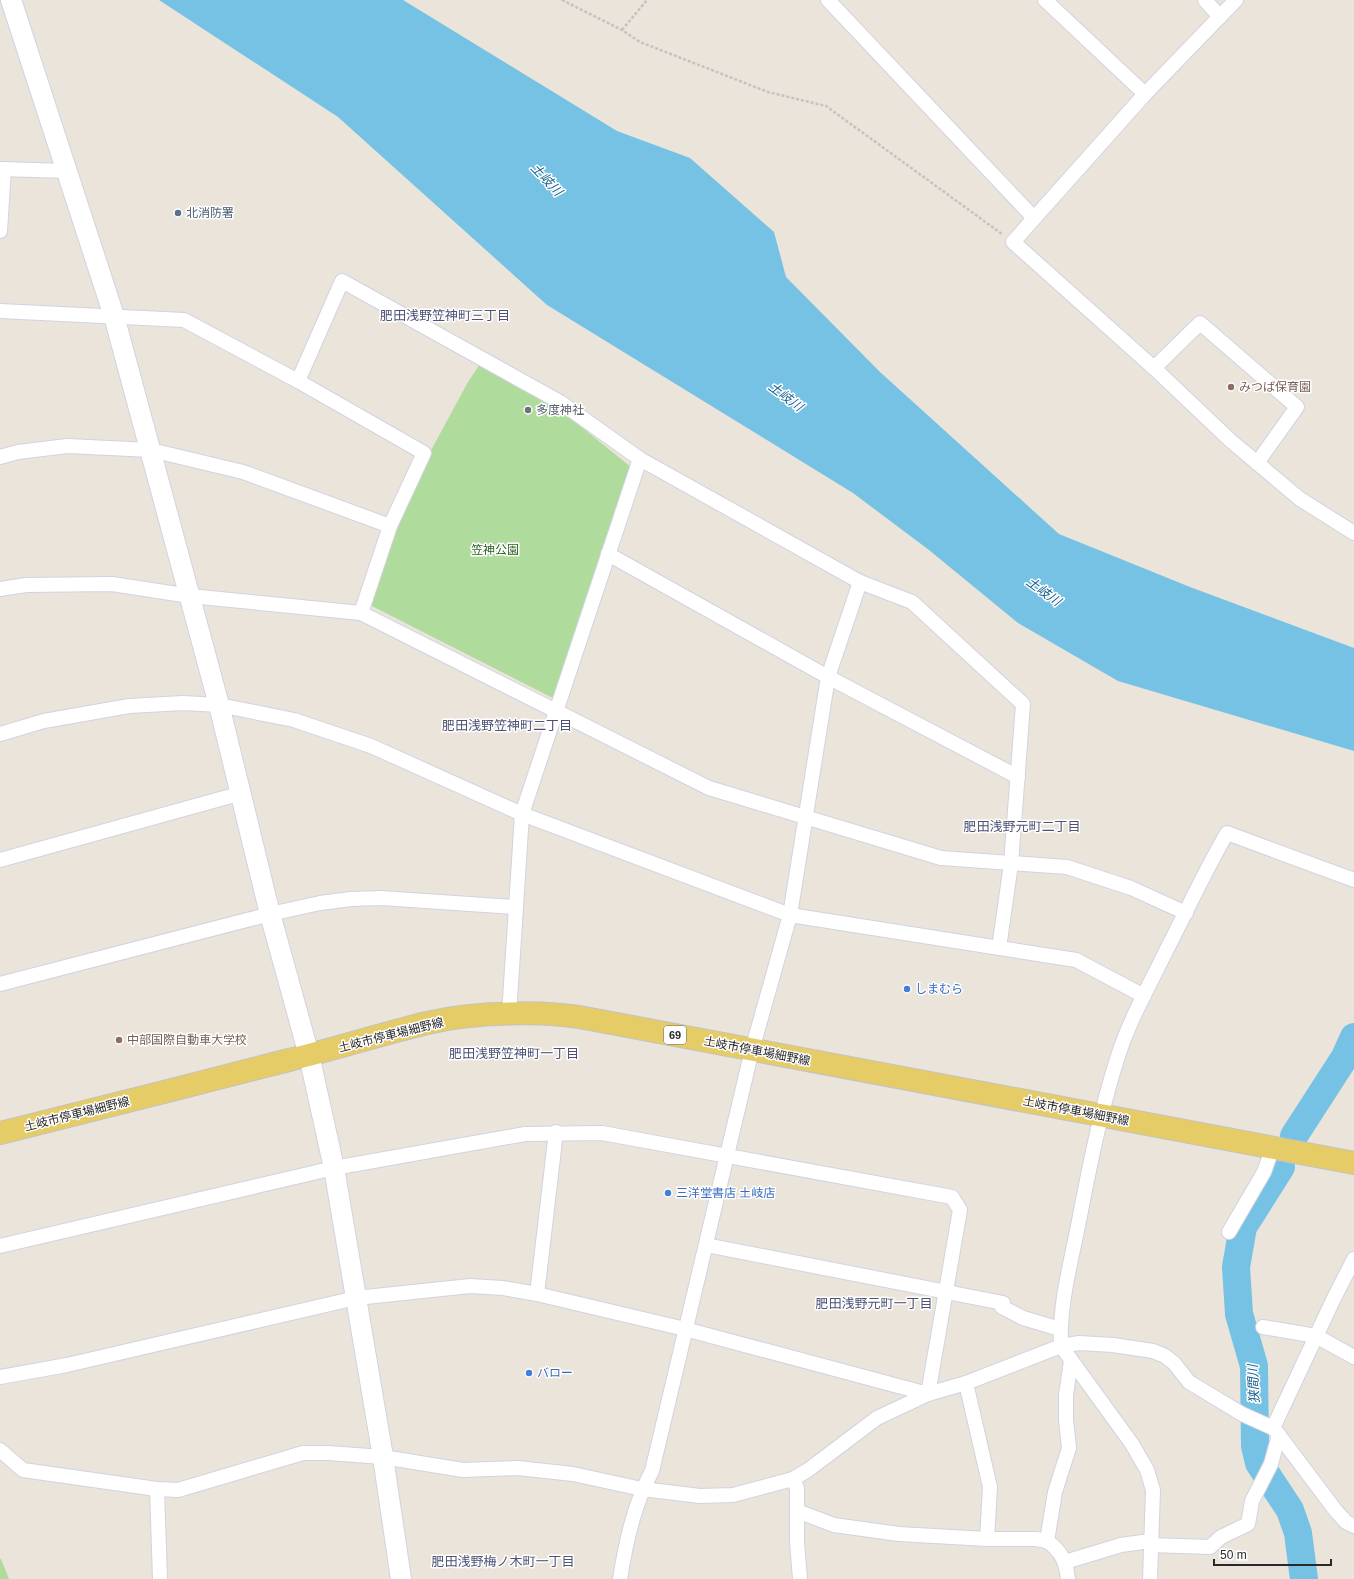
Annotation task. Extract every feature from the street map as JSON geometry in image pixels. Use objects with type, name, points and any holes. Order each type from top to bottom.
[{"type":"main road","name":"土岐市停車場細野線","points":[[0,1133],[429,1023],[476,1017],[510,1015],[570,1015],[1101,1116],[1354,1162]]},
{"type":"street","points":[[10,0],[114,316],[219,705],[242,793],[270,914],[309,1055],[334,1168],[383,1457],[401,1579]]},
{"type":"street","points":[[828,0],[1034,218]]},
{"type":"street","points":[[1045,0],[1146,94]]},
{"type":"street","points":[[1205,0],[1220,17]]},
{"type":"street","points":[[1236,0],[1146,94],[1013,242],[1154,368],[1223,434],[1257,464],[1300,499],[1354,533]]},
{"type":"street","points":[[0,231],[2,169],[65,166]]},
{"type":"street","points":[[298,381],[342,281],[560,402],[640,458],[860,582],[912,602],[1023,704],[1011,864],[999,948]]},
{"type":"street","points":[[0,311],[184,320],[298,381],[424,453],[390,526],[361,613]]},
{"type":"street","points":[[1154,368],[1200,323],[1297,408],[1257,464]]},
{"type":"street","points":[[0,457],[18,452],[67,446],[150,450],[243,472],[390,526]]},
{"type":"street","points":[[510,1015],[515,907],[522,814],[640,458]]},
{"type":"street","points":[[608,554],[828,677],[1018,777]]},
{"type":"street","points":[[620,1579],[625,1552],[642,1489],[652,1471],[752,1050],[790,915],[828,677],[860,582]]},
{"type":"street","points":[[0,589],[26,585],[112,584],[190,596],[361,613],[709,788],[941,858],[1067,867],[1131,888],[1186,913]]},
{"type":"street","points":[[0,734],[44,721],[129,706],[183,703],[219,705],[294,720],[371,746],[522,814],[790,915],[1076,960],[1144,996]]},
{"type":"street","points":[[0,860],[242,793]]},
{"type":"street","points":[[1150,1579],[1150,1543],[1153,1490],[1147,1470],[1132,1444],[1061,1346],[1060,1329],[1071,1259],[1101,1116],[1118,1054],[1144,996],[1209,864],[1227,833],[1354,880]]},
{"type":"street","points":[[0,984],[270,914],[351,898],[380,898],[515,907]]},
{"type":"street","points":[[537,1294],[556,1132]]},
{"type":"street","points":[[0,1246],[334,1168],[524,1134],[556,1132],[602,1133],[952,1196],[960,1210],[928,1394]]},
{"type":"street","points":[[1228,1232],[1264,1172],[1273,1147]]},
{"type":"street","points":[[706,1245],[945,1293],[954,1292],[1003,1303],[1002,1307],[1012,1313],[1060,1329]]},
{"type":"street","points":[[1065,1562],[1121,1545],[1150,1543],[1210,1547],[1221,1537],[1248,1524],[1252,1502],[1271,1464],[1272,1429],[1354,1259]]},
{"type":"street","points":[[0,1378],[67,1366],[356,1298],[470,1286],[503,1288],[537,1294],[685,1329],[928,1394]]},
{"type":"street","points":[[1263,1326],[1316,1336],[1354,1357]]},
{"type":"street","points":[[1,1455],[23,1470],[157,1489],[178,1490],[303,1453],[383,1457],[463,1470],[518,1468],[566,1474],[642,1489],[700,1496],[733,1495],[793,1479],[808,1470],[877,1418],[928,1394],[966,1382],[1061,1346],[1079,1343],[1112,1345],[1154,1351],[1165,1356],[1174,1363],[1189,1382],[1248,1417],[1272,1429],[1336,1511],[1346,1522],[1354,1526]]},
{"type":"street","points":[[1047,1541],[1055,1492],[1069,1448],[1066,1420],[1066,1395],[1071,1361]]},
{"type":"street","points":[[966,1382],[990,1487],[987,1539]]},
{"type":"street","points":[[793,1479],[797,1488],[800,1579]]},
{"type":"street","points":[[157,1489],[160,1579]]},
{"type":"street","points":[[797,1511],[834,1525],[920,1536],[987,1539],[1036,1539],[1047,1541],[1057,1548],[1065,1562],[1068,1579]]},
{"type":"path","points":[[562,0],[622,30],[640,42],[768,92],[826,106],[1013,242]]},
{"type":"path","points":[[622,30],[647,0]]},
{"type":"green space","name":"笠神公園","points":[[480,364],[559,409],[631,467],[553,698],[364,602],[403,502],[468,382]]},
{"type":"green space","points":[[1,1559],[9,1579],[0,1579]]},
{"type":"water","name":"土岐川","points":[[159,0],[403,0],[617,131],[690,158],[774,232],[786,277],[880,372],[1059,534],[1190,587],[1354,648],[1354,751],[1118,681],[1018,623],[929,550],[853,493],[547,305],[338,117]]},
{"type":"waterway","name":"狭間川","points":[[1294,1136],[1345,1057],[1354,1037]]},
{"type":"waterway","name":"狭間川","points":[[1281,1167],[1243,1227],[1236,1267],[1239,1314],[1254,1366],[1255,1446],[1259,1463],[1290,1510],[1298,1533],[1304,1579]]},
{"type":"place","name":"北消防署","points":[[178,213]]},
{"type":"place","name":"みつば保育園","points":[[1231,387]]},
{"type":"place","name":"多度神社","points":[[528,410]]},
{"type":"place","name":"しまむら","points":[[907,989]]},
{"type":"place","name":"中部国際自動車大学校","points":[[119,1040]]},
{"type":"place","name":"三洋堂書店 土岐店","points":[[668,1193]]},
{"type":"place","name":"バロー","points":[[529,1373]]},
{"type":"district","name":"肥田浅野笠神町三丁目","points":[[445,315]]},
{"type":"district","name":"肥田浅野笠神町二丁目","points":[[507,725]]},
{"type":"district","name":"肥田浅野元町二丁目","points":[[1022,826]]},
{"type":"district","name":"肥田浅野笠神町一丁目","points":[[514,1053]]},
{"type":"district","name":"肥田浅野元町一丁目","points":[[874,1303]]},
{"type":"district","name":"肥田浅野梅ノ木町一丁目","points":[[503,1561]]}]
